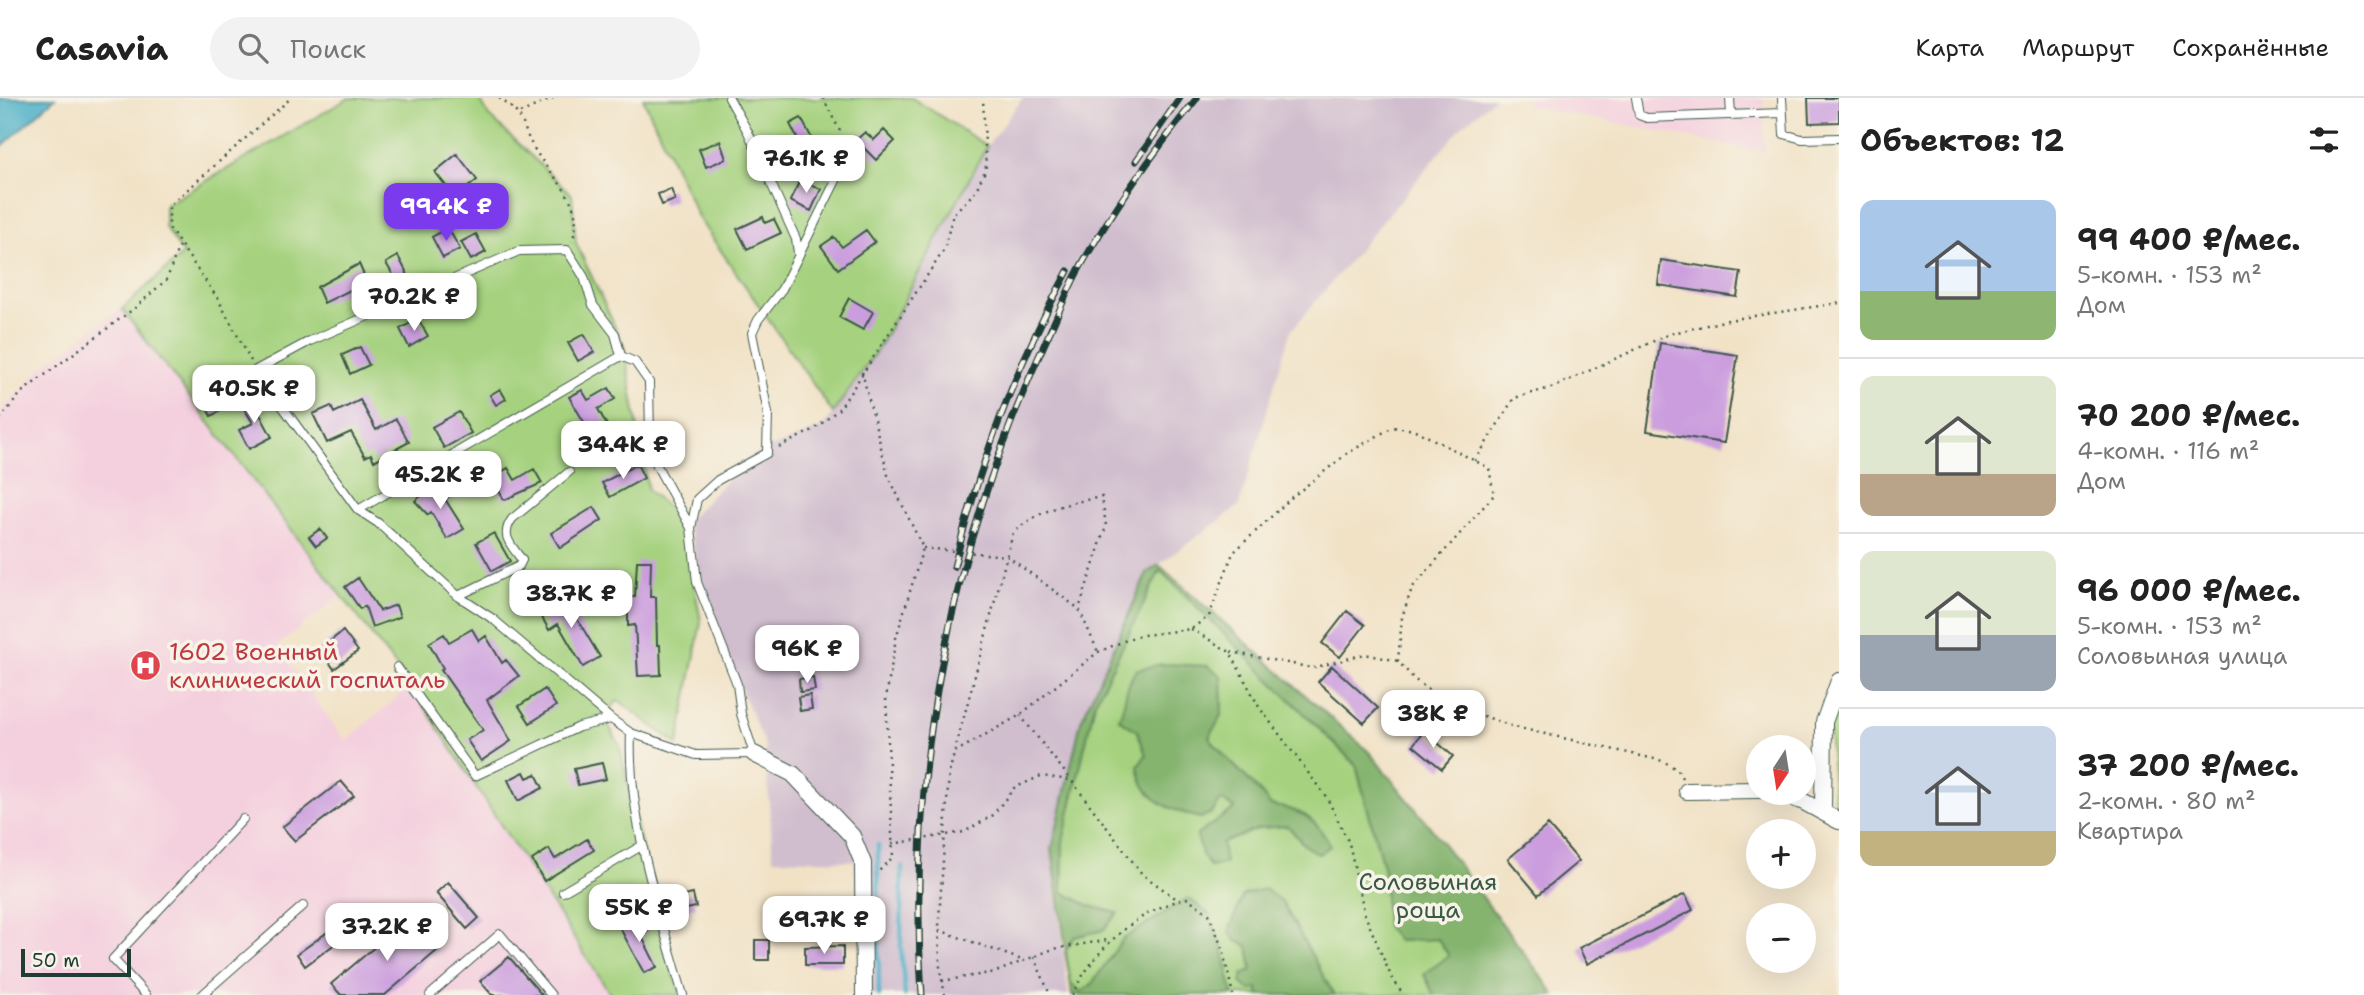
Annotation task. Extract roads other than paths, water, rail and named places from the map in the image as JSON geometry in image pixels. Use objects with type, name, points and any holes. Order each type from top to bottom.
[{"type":"street","points":[[1823,811],[1824,722],[1839,681]]},
{"type":"street","points":[[754,754],[793,774],[852,836],[863,863],[865,887],[864,995]]},
{"type":"street","points":[[1687,791],[1746,790]]},
{"type":"street","points":[[1808,805],[1839,821]]},
{"type":"lane","points":[[729,98],[748,132],[791,227],[798,253]]},
{"type":"lane","points":[[1636,98],[1637,110],[1643,117],[1782,113]]},
{"type":"lane","points":[[1730,98],[1731,115]]},
{"type":"lane","points":[[1782,98],[1783,130],[1788,137],[1839,138]]},
{"type":"lane","points":[[621,356],[615,334],[593,305],[584,277],[567,250],[519,251],[310,341],[256,370],[358,510],[378,523],[458,596],[494,619],[611,719],[631,733],[696,755],[754,754],[741,714],[737,684],[697,582],[691,527],[697,499],[718,480],[767,453],[768,412],[752,333],[758,320],[782,289],[850,152],[846,144]]},
{"type":"lane","points":[[621,356],[635,362],[649,382],[650,438],[657,466],[691,527]]},
{"type":"lane","points":[[358,510],[621,356]]},
{"type":"lane","points":[[458,596],[519,566],[522,559],[505,536],[505,528],[512,519],[569,472]]},
{"type":"lane","points":[[397,667],[475,776],[579,727],[611,719]]},
{"type":"lane","points":[[631,733],[630,755],[643,845],[683,995]]},
{"type":"lane","points":[[146,995],[113,959],[243,819]]},
{"type":"lane","points":[[563,892],[643,845]]},
{"type":"lane","points":[[202,995],[303,906]]},
{"type":"lane","points":[[430,995],[500,934],[551,995]]},
{"type":"water","points":[[0,98],[55,98],[0,148]]},
{"type":"waterway","points":[[878,845],[879,995]]},
{"type":"waterway","points":[[902,867],[901,949],[905,995]]},
{"type":"railway","points":[[1136,161],[1180,98]]},
{"type":"railway","points":[[922,995],[919,911],[921,828],[929,745],[942,662],[960,581],[983,500],[1011,422],[1077,273],[1133,183],[1197,98]]},
{"type":"railway","points":[[954,567],[975,491],[1001,415],[1032,342],[1068,271]]},
{"type":"place","name":"1602 Военный клинический госпиталь","points":[[146,666]]},
{"type":"park label","name":"Соловьиная роща","points":[[1428,896]]}]
